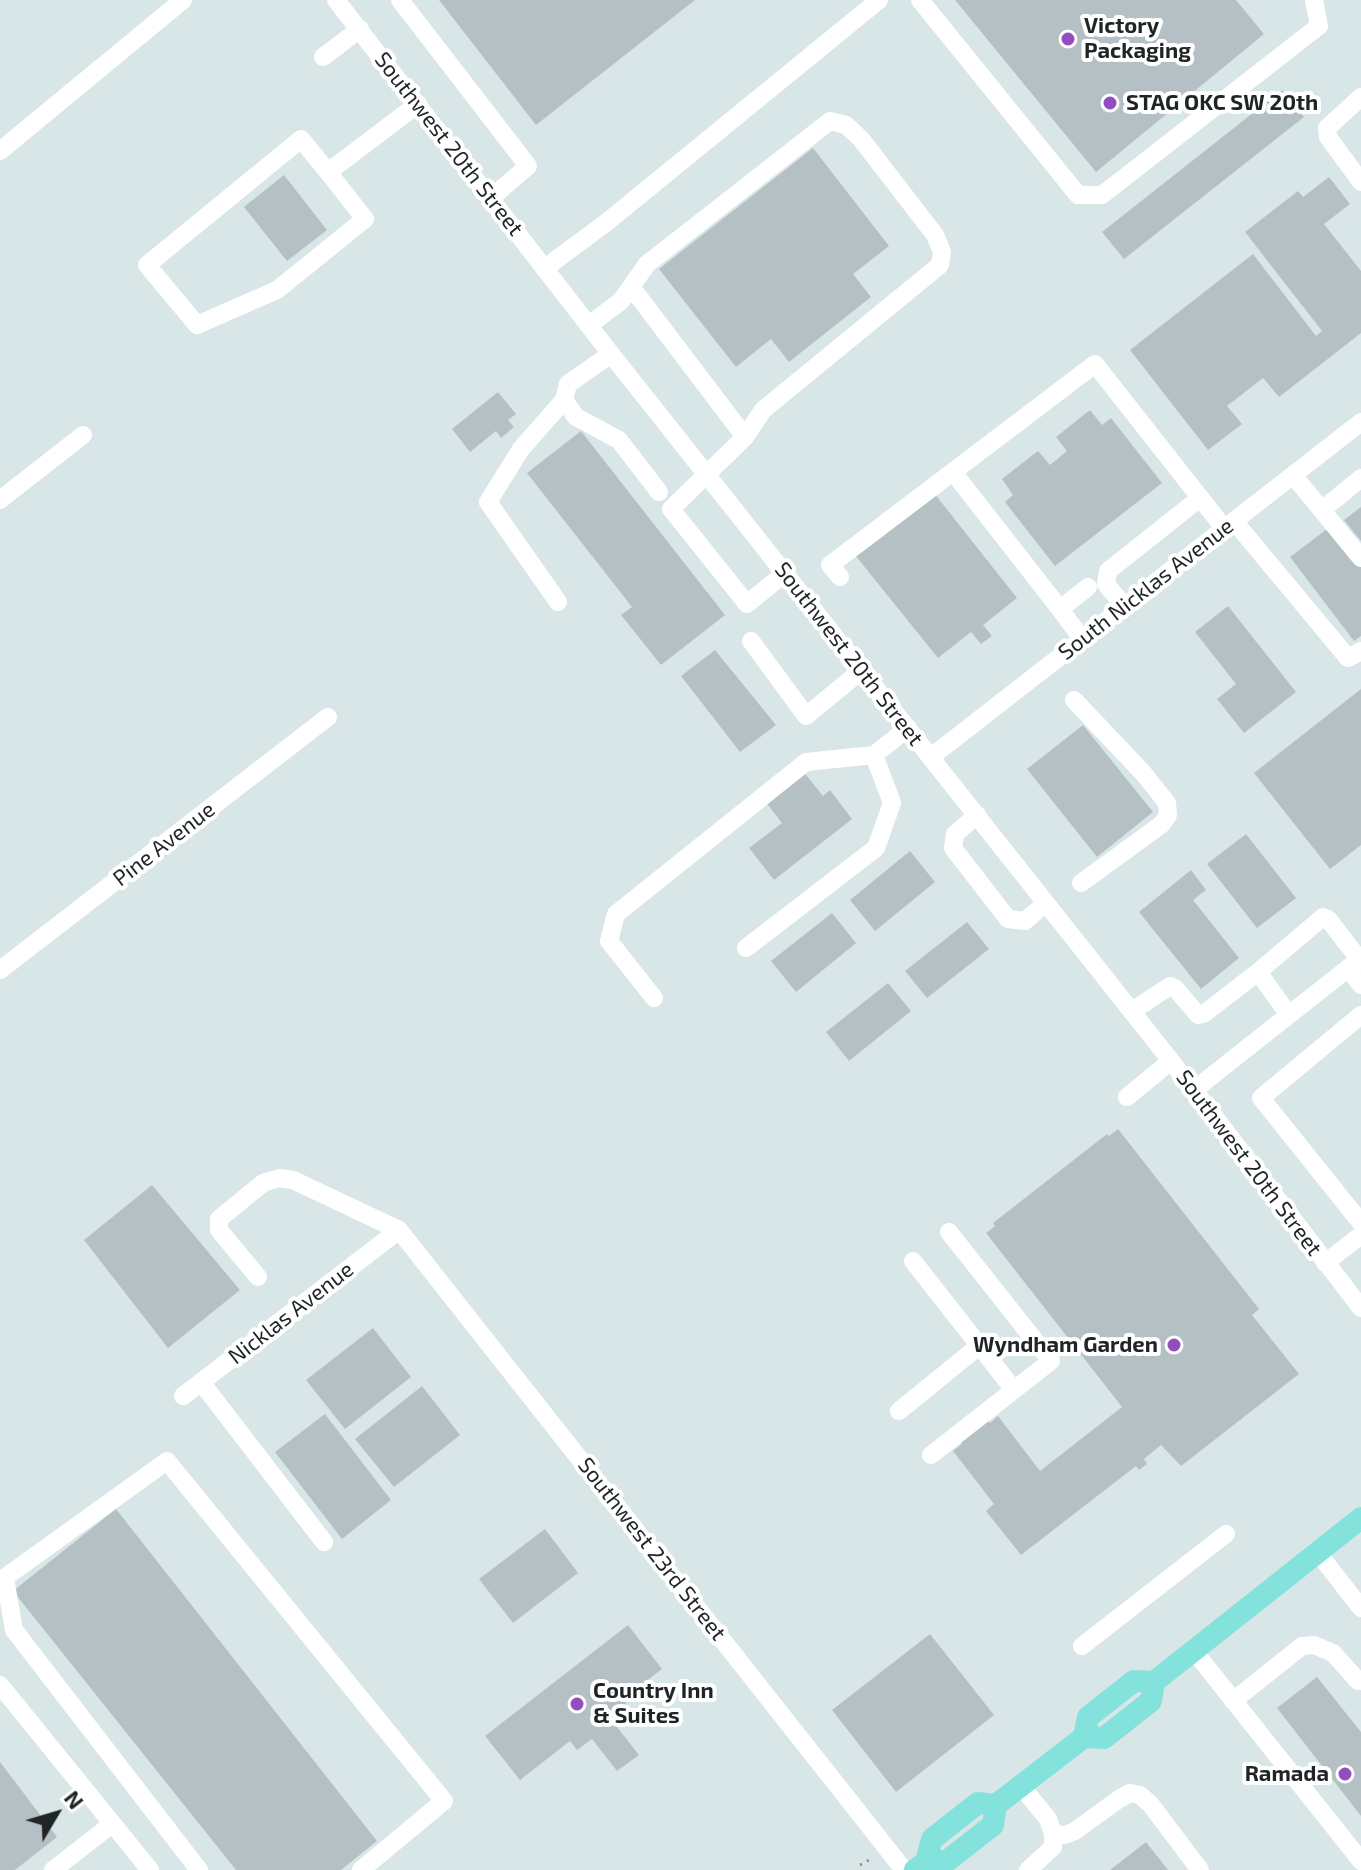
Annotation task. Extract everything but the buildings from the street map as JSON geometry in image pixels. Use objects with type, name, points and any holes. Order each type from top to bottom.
[{"type":"main road","points":[[920,1866],[932,1839],[978,1803],[996,1805],[1084,1737],[1088,1717],[1099,1708],[1134,1681],[1154,1682],[1361,1518]]},
{"type":"street","points":[[0,151],[183,0]]},
{"type":"street","name":"Southwest 20th Street","points":[[336,0],[611,354],[1194,1090],[1361,1308]]},
{"type":"street","points":[[400,0],[528,166],[491,198]]},
{"type":"street","points":[[545,268],[607,222],[879,0]]},
{"type":"street","points":[[920,0],[1078,195],[1102,195],[1319,26],[1314,0]]},
{"type":"street","points":[[323,57],[360,29]]},
{"type":"street","points":[[1361,97],[1327,128],[1328,137],[1361,182]]},
{"type":"street","points":[[328,172],[418,104]]},
{"type":"street","points":[[589,325],[621,301],[647,264],[830,121],[846,125],[861,139],[935,235],[942,252],[940,265],[763,410],[745,437],[671,509],[747,604],[785,573]]},
{"type":"street","points":[[301,139],[328,172],[365,219],[277,290],[197,325],[147,265],[301,139]]},
{"type":"street","points":[[632,288],[745,437]]},
{"type":"street","points":[[558,602],[488,502],[521,449],[564,400],[568,384],[611,354]]},
{"type":"street","points":[[840,577],[830,565],[1095,364],[1200,498],[1229,524],[1348,658],[1361,651]]},
{"type":"street","points":[[564,400],[576,417],[619,440],[659,492]]},
{"type":"street","name":"South Nicklas Avenue","points":[[931,757],[1361,422]]},
{"type":"street","points":[[0,500],[83,435]]},
{"type":"street","points":[[953,472],[1082,639]]},
{"type":"street","points":[[1293,475],[1361,558]]},
{"type":"street","points":[[1322,510],[1361,478]]},
{"type":"street","points":[[1124,606],[1106,584],[1108,571],[1200,498]]},
{"type":"street","points":[[1060,609],[1088,587]]},
{"type":"street","points":[[751,641],[806,716],[862,670]]},
{"type":"street","points":[[1074,700],[1144,774],[1167,803],[1168,815],[1162,824],[1081,883]]},
{"type":"street","name":"Pine Avenue","points":[[0,970],[328,717]]},
{"type":"street","points":[[654,998],[609,941],[616,914],[806,762],[874,755],[908,728]]},
{"type":"street","points":[[746,948],[876,848],[892,803],[874,755]]},
{"type":"street","points":[[977,815],[955,834],[953,848],[1008,919],[1025,921],[1046,903]]},
{"type":"street","points":[[1132,1011],[1170,986],[1198,1015],[1205,1013],[1323,917],[1328,919],[1356,962],[1361,985]]},
{"type":"street","points":[[1194,1090],[1356,962]]},
{"type":"street","points":[[1258,972],[1289,1015]]},
{"type":"street","points":[[1361,1015],[1261,1098],[1361,1223]]},
{"type":"street","points":[[1127,1097],[1171,1061]]},
{"type":"street","points":[[258,1277],[219,1230],[219,1219],[263,1183],[279,1178],[293,1180],[399,1230]]},
{"type":"street","name":"Nicklas Avenue","points":[[183,1396],[399,1230]]},
{"type":"street","name":"Southwest 23rd Street","points":[[399,1230],[904,1870]]},
{"type":"street","points":[[931,1455],[1051,1361],[949,1232]]},
{"type":"street","points":[[1325,1263],[1361,1235]]},
{"type":"street","points":[[913,1261],[1014,1390]]},
{"type":"street","points":[[899,1411],[979,1346]]},
{"type":"street","points":[[201,1382],[324,1542]]},
{"type":"street","points":[[199,1870],[14,1630],[2,1580],[167,1461],[444,1801],[361,1870]]},
{"type":"street","points":[[1082,1646],[1226,1534]]},
{"type":"street","points":[[1318,1553],[1361,1608]]},
{"type":"street","points":[[1233,1701],[1302,1646],[1314,1645],[1333,1653],[1361,1682]]},
{"type":"street","points":[[1194,1651],[1361,1861]]},
{"type":"street","points":[[0,1685],[150,1870]]},
{"type":"street","points":[[1021,1786],[1048,1819],[1053,1834],[1053,1847],[1028,1870]]},
{"type":"street","points":[[1053,1834],[1065,1835],[1075,1831],[1119,1799],[1130,1793],[1140,1795],[1200,1870]]},
{"type":"street","points":[[53,1870],[112,1824]]},
{"type":"path","points":[[860,1865],[873,1858]]},
{"type":"place","name":"Victory Packaging","points":[[1068,39]]},
{"type":"place","name":"STAG OKC SW 20th","points":[[1110,103]]},
{"type":"place","name":"Wyndham Garden","points":[[1174,1345]]},
{"type":"place","name":"Country Inn & Suites","points":[[577,1704]]},
{"type":"place","name":"Ramada","points":[[1345,1774]]}]
